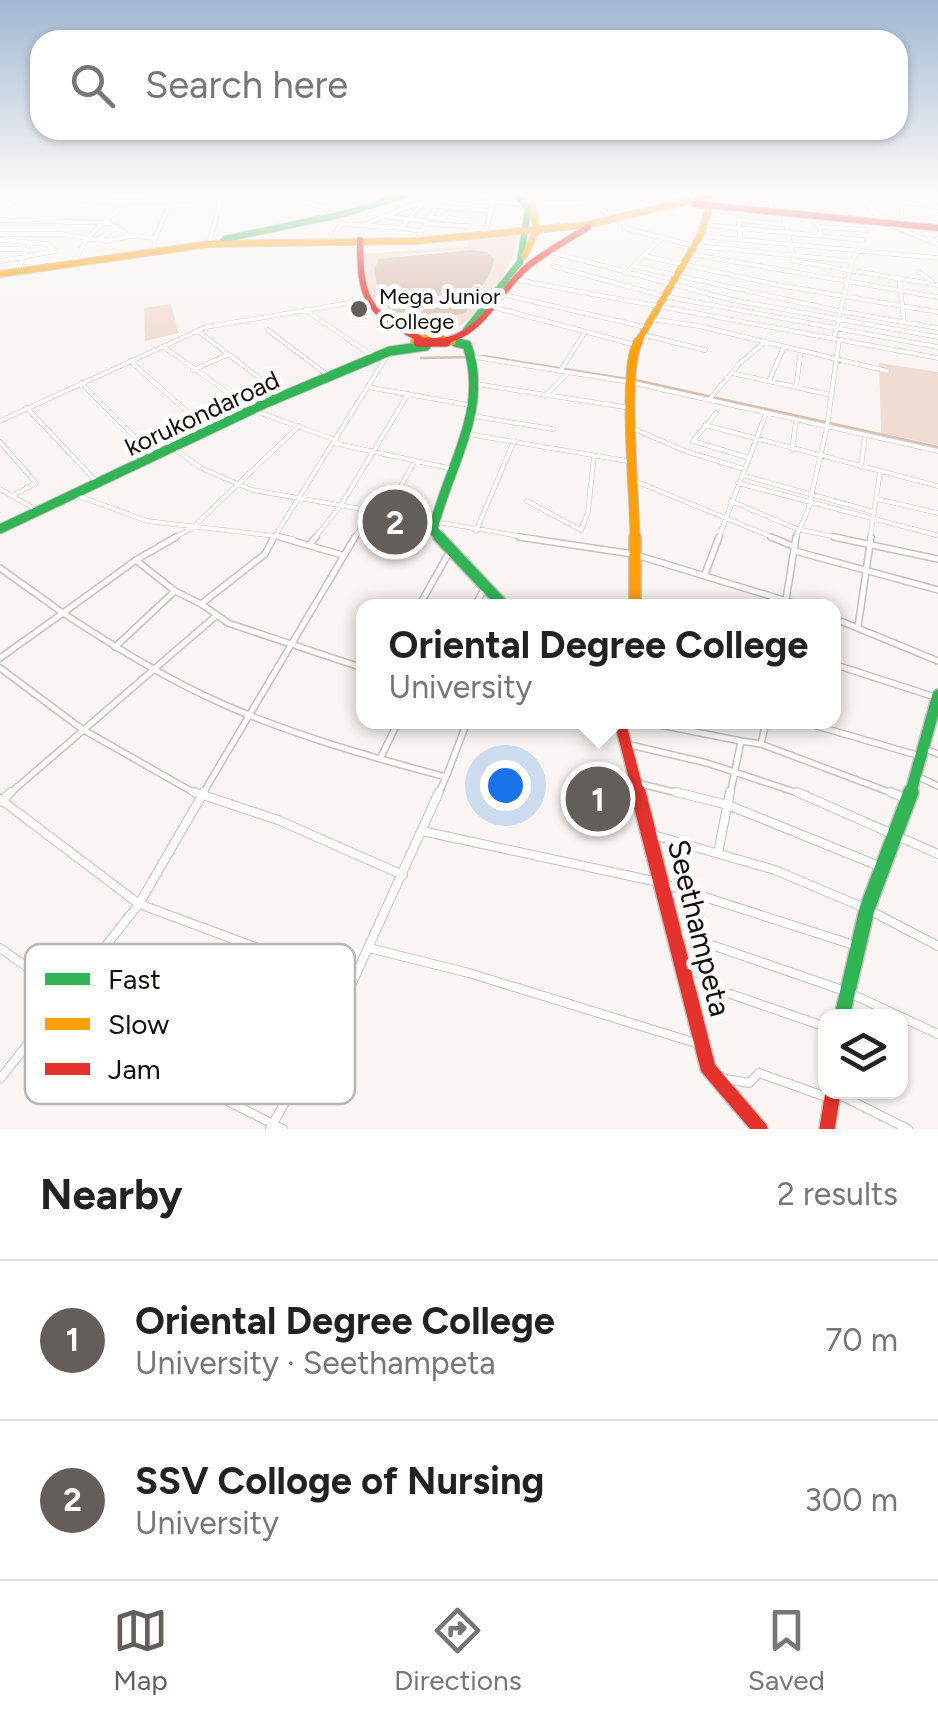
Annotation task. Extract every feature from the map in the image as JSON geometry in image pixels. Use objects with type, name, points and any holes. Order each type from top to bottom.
[{"type":"main road","points":[[0,272],[20,262],[75,260],[144,248]]},
{"type":"main road","points":[[0,272],[144,248]]},
{"type":"main road","points":[[360,248],[361,301],[372,314],[422,342]]},
{"type":"main road","points":[[452,340],[476,321],[500,293],[526,248]]},
{"type":"main road","points":[[510,279],[556,248]]},
{"type":"main road","points":[[635,599],[635,481],[629,382],[643,331],[693,248]]},
{"type":"main road","points":[[452,340],[483,324],[496,308],[500,293]]},
{"type":"main road","points":[[452,340],[467,345],[475,357],[474,411],[432,524],[450,551],[497,599]]},
{"type":"main road","name":"korukondaroad","points":[[0,529],[330,376],[422,342],[452,340]]},
{"type":"main road","points":[[843,1009],[867,909],[935,721],[938,697]]},
{"type":"main road","name":"Seethampeta","points":[[622,729],[650,834],[658,882],[711,1075],[760,1129]]},
{"type":"main road","points":[[828,1129],[832,1099]]},
{"type":"street","points":[[0,248],[24,249],[20,262]]},
{"type":"street","points":[[0,260],[20,262],[56,251],[52,248]]},
{"type":"street","points":[[75,260],[81,248]]},
{"type":"street","points":[[626,274],[653,248]]},
{"type":"street","points":[[645,256],[683,248]]},
{"type":"street","points":[[553,250],[626,274],[774,294],[839,311],[937,328],[936,312],[843,297],[703,248]]},
{"type":"street","points":[[704,248],[771,268],[938,297]]},
{"type":"street","points":[[722,248],[852,261]]},
{"type":"street","points":[[793,248],[796,262],[936,285]]},
{"type":"street","points":[[828,248],[938,258]]},
{"type":"street","points":[[787,599],[797,530],[810,503],[827,427],[836,319],[852,261],[861,248]]},
{"type":"street","points":[[771,268],[774,253]]},
{"type":"street","points":[[553,266],[663,296],[938,347]]},
{"type":"street","points":[[634,266],[673,280],[836,319],[938,337]]},
{"type":"street","points":[[919,272],[936,285]]},
{"type":"street","points":[[899,278],[904,322]]},
{"type":"street","points":[[510,279],[938,358]]},
{"type":"street","points":[[500,293],[704,350]]},
{"type":"street","points":[[0,421],[198,331],[361,301]]},
{"type":"street","points":[[496,308],[585,332],[643,331],[765,342],[887,371]]},
{"type":"street","points":[[305,310],[376,358]]},
{"type":"street","points":[[268,330],[330,376]]},
{"type":"street","points":[[897,351],[898,330]]},
{"type":"street","points":[[198,331],[283,396]]},
{"type":"street","points":[[562,370],[585,332]]},
{"type":"street","points":[[709,400],[765,342]]},
{"type":"street","points":[[769,380],[785,346]]},
{"type":"street","points":[[164,347],[252,410],[335,442],[452,469]]},
{"type":"street","points":[[201,604],[265,554],[395,350]]},
{"type":"street","points":[[796,386],[801,350]]},
{"type":"street","points":[[193,370],[228,354]]},
{"type":"street","points":[[475,357],[629,382],[938,452]]},
{"type":"street","points":[[130,361],[210,431]]},
{"type":"street","points":[[545,396],[570,372]]},
{"type":"street","points":[[732,373],[832,395]]},
{"type":"street","points":[[81,383],[156,457]]},
{"type":"street","points":[[476,384],[632,408]]},
{"type":"street","points":[[368,387],[553,429]]},
{"type":"street","points":[[311,542],[341,505],[408,394]]},
{"type":"street","points":[[27,408],[99,484]]},
{"type":"street","points":[[716,413],[693,441],[749,458]]},
{"type":"street","points":[[704,574],[767,413]]},
{"type":"street","points":[[792,450],[796,420]]},
{"type":"street","points":[[705,425],[938,486]]},
{"type":"street","points":[[0,658],[136,560],[192,528],[299,426]]},
{"type":"street","points":[[632,428],[743,472],[874,512]]},
{"type":"street","points":[[468,434],[632,462]]},
{"type":"street","points":[[861,467],[865,435]]},
{"type":"street","points":[[0,442],[36,483],[12,496]]},
{"type":"street","points":[[476,531],[514,442]]},
{"type":"street","points":[[172,448],[236,484],[432,524],[633,554],[775,599]]},
{"type":"street","points":[[527,501],[581,530],[588,512],[594,455]]},
{"type":"street","points":[[385,514],[415,462]]},
{"type":"street","points":[[858,627],[880,472]]},
{"type":"street","points":[[635,481],[795,549],[938,590]]},
{"type":"street","points":[[738,483],[936,535]]},
{"type":"street","points":[[0,489],[38,510]]},
{"type":"street","points":[[76,495],[118,514],[192,528],[311,542],[343,555]]},
{"type":"street","points":[[877,500],[938,513]]},
{"type":"street","points":[[731,501],[797,530],[938,559]]},
{"type":"street","points":[[107,944],[139,904],[289,644],[372,510]]},
{"type":"street","points":[[423,599],[450,551]]},
{"type":"street","points":[[136,560],[175,591],[217,615],[356,666]]},
{"type":"street","points":[[0,568],[154,670],[250,713],[380,759],[446,777]]},
{"type":"street","points":[[479,599],[485,587]]},
{"type":"street","points":[[115,647],[175,591]]},
{"type":"street","points":[[217,615],[0,801],[139,904],[246,944]]},
{"type":"street","points":[[841,621],[938,661]]},
{"type":"street","points":[[841,667],[938,697]]},
{"type":"street","points":[[0,668],[82,729],[202,796],[278,820],[403,875]]},
{"type":"street","points":[[380,759],[395,729]]},
{"type":"street","points":[[355,978],[446,777],[463,729]]},
{"type":"street","points":[[680,729],[760,744],[908,799]]},
{"type":"street","points":[[760,744],[764,729]]},
{"type":"street","points":[[831,729],[938,754]]},
{"type":"street","points":[[718,853],[741,741]]},
{"type":"street","points":[[626,744],[706,760],[896,833],[938,854]]},
{"type":"street","points":[[915,775],[938,786]]},
{"type":"street","points":[[636,783],[728,805],[882,867]]},
{"type":"street","points":[[422,831],[658,882],[857,946]]},
{"type":"street","points":[[650,834],[750,860],[867,909],[938,946]]},
{"type":"street","points":[[674,932],[845,991],[938,1034]]},
{"type":"street","points":[[0,948],[25,966]]},
{"type":"street","points":[[369,948],[702,1045]]},
{"type":"street","points":[[687,978],[818,1025]]},
{"type":"street","points":[[0,1079],[25,1047]]},
{"type":"street","points":[[711,1075],[749,1083],[760,1072],[818,1089]]},
{"type":"street","points":[[844,1099],[908,1129]]},
{"type":"street","points":[[231,1104],[276,1127],[288,1104]]},
{"type":"shaded area","points":[[514,248],[496,288],[475,313],[455,329],[430,334],[389,322],[369,304],[362,284],[364,254]],"holes":[[[470,250],[482,288],[470,299],[466,313],[432,322],[381,305],[374,270],[404,254]]]},
{"type":"shaded area","points":[[470,250],[487,252],[494,258],[490,274],[466,313],[436,320],[426,327],[381,305],[374,270],[379,259]]},
{"type":"shaded area","points":[[171,304],[179,333],[145,341],[144,308]]},
{"type":"shaded area","points":[[879,363],[938,372],[938,445],[881,433]]},
{"type":"waterway","points":[[483,356],[640,381],[938,447]]},
{"type":"waterway","points":[[421,358],[470,357]]},
{"type":"traffic: fast","points":[[466,330],[520,262],[522,248]]},
{"type":"traffic: fast","points":[[453,342],[467,345],[477,391],[466,438],[433,530],[497,599]]},
{"type":"traffic: fast","points":[[0,529],[266,403],[390,351],[426,346]]},
{"type":"traffic: fast","points":[[844,1009],[867,909],[909,799],[938,695]]},
{"type":"traffic: slow","points":[[0,274],[183,248]]},
{"type":"traffic: slow","points":[[524,256],[528,248]]},
{"type":"traffic: slow","points":[[635,599],[635,481],[629,382],[632,352],[693,248]]},
{"type":"traffic: slow","points":[[414,341],[432,336],[453,342]]},
{"type":"traffic: jam","points":[[360,248],[367,302],[385,321],[419,338]]},
{"type":"traffic: jam","points":[[419,338],[418,344],[438,344],[468,333],[529,265],[555,248]]},
{"type":"traffic: jam","points":[[622,729],[708,1068],[760,1129]]},
{"type":"traffic: jam","points":[[827,1129],[832,1099]]},
{"type":"place","name":"Mega Junior College","points":[[359,309]]},
{"type":"place","name":"SSV Colloge of Nursing","points":[[395,522]]},
{"type":"place","name":"Oriental Degree College","points":[[598,799]]}]
